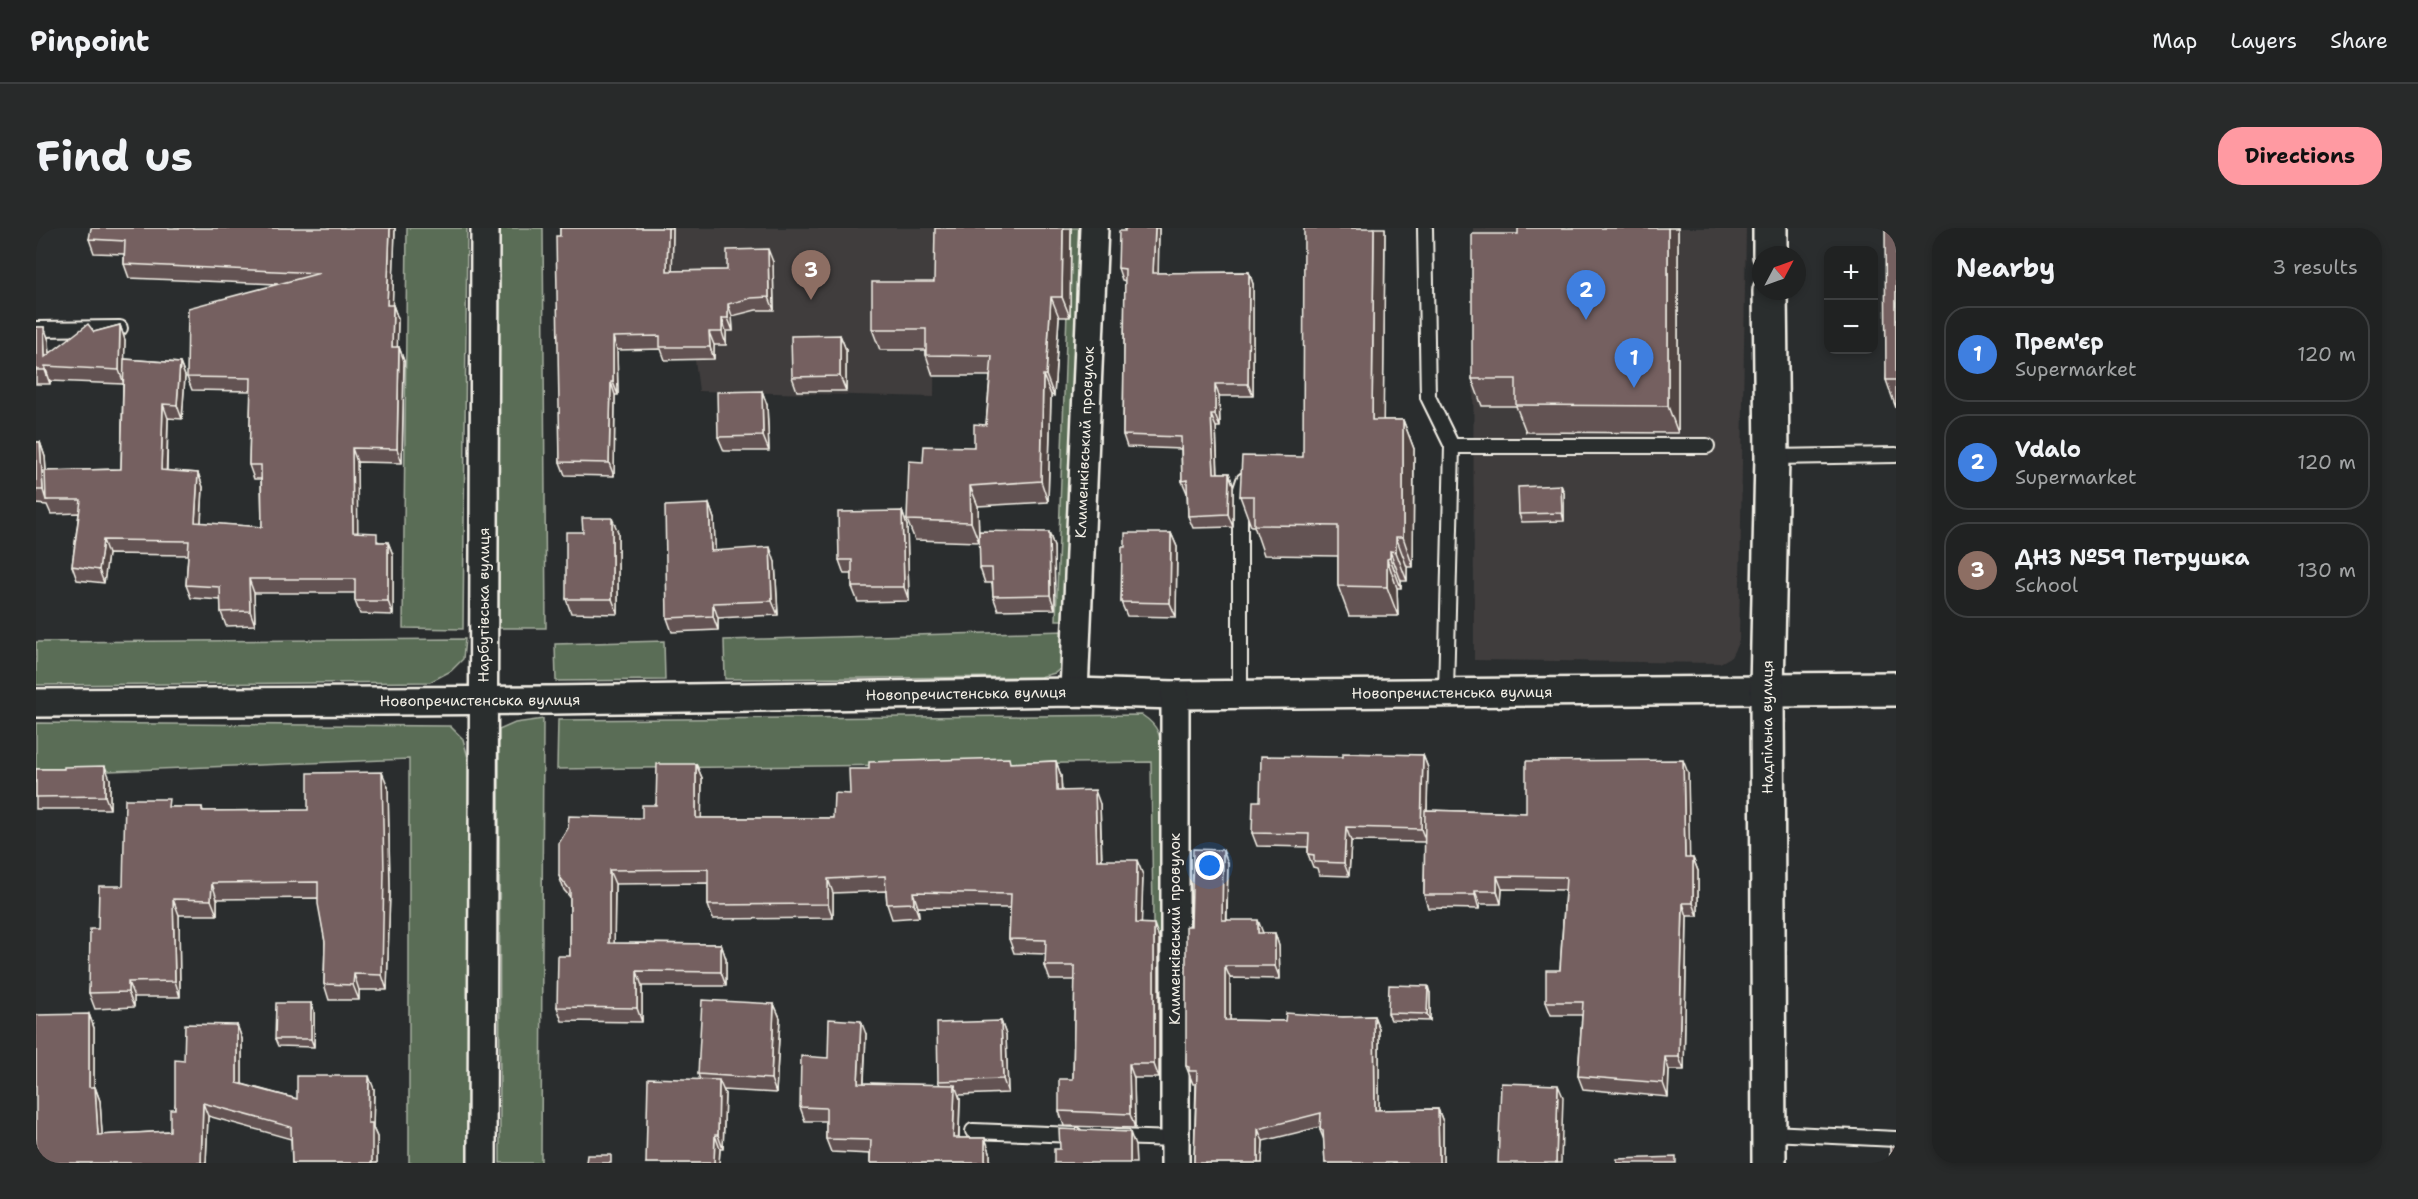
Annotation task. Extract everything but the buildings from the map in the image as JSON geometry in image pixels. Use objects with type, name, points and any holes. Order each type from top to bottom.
[{"type":"main road","points":[[1770,228],[1770,246]]},
{"type":"main road","name":"Надпільна вулиця","points":[[1769,1148],[1767,690],[1772,457],[1770,300]]},
{"type":"main road","name":"Новопречистенська вулиця","points":[[1767,690],[1896,689]]},
{"type":"street","name":"Нарбутівська вулиця","points":[[482,1163],[485,228]]},
{"type":"street","name":"Клименківський провулок","points":[[1074,692],[1094,228]]},
{"type":"street","name":"Новопречистенська вулиця","points":[[36,703],[1074,692],[1175,695],[1767,690]]},
{"type":"street","name":"Клименківський провулок","points":[[1175,695],[1175,1151]]},
{"type":"lane","points":[[1425,228],[1426,386],[1431,408],[1452,446],[1446,692]]},
{"type":"lane","points":[[36,329],[120,328]]},
{"type":"lane","points":[[1452,446],[1707,446]]},
{"type":"lane","points":[[1772,457],[1896,455]]},
{"type":"lane","points":[[1240,693],[1240,492],[1242,484],[1253,472]]},
{"type":"lane","points":[[973,1131],[1097,1136],[1175,1151]]},
{"type":"lane","points":[[1769,1148],[1896,1138]]},
{"type":"shaded area","points":[[673,228],[936,228],[934,397],[699,391],[684,273],[672,268]]},
{"type":"shaded area","points":[[1473,228],[1746,228],[1739,641],[1731,657],[1720,663],[1474,660]]},
{"type":"green space","points":[[407,228],[467,228],[463,629],[403,628]]},
{"type":"green space","points":[[496,228],[543,228],[546,628],[499,628]]},
{"type":"green space","points":[[1070,228],[1082,228],[1067,620],[1056,620]]},
{"type":"green space","points":[[1066,631],[1062,667],[1055,673],[1040,677],[725,679],[724,640]]},
{"type":"green space","points":[[465,639],[463,659],[451,671],[430,682],[36,685],[36,642]]},
{"type":"green space","points":[[664,641],[665,680],[556,681],[555,644]]},
{"type":"green space","points":[[1142,715],[1157,730],[1162,762],[1161,1000],[1154,1000],[1151,762],[557,769],[558,720]]},
{"type":"green space","points":[[543,719],[541,1163],[500,1163],[499,730],[515,723]]},
{"type":"green space","points":[[36,723],[450,726],[463,739],[470,765],[467,1163],[409,1163],[409,759],[36,774]]},
{"type":"place","name":"ДНЗ №59 Петрушка","points":[[811,300]]},
{"type":"place","name":"Vdalo","points":[[1586,320]]},
{"type":"place","name":"Прем'єр","points":[[1634,388]]}]
